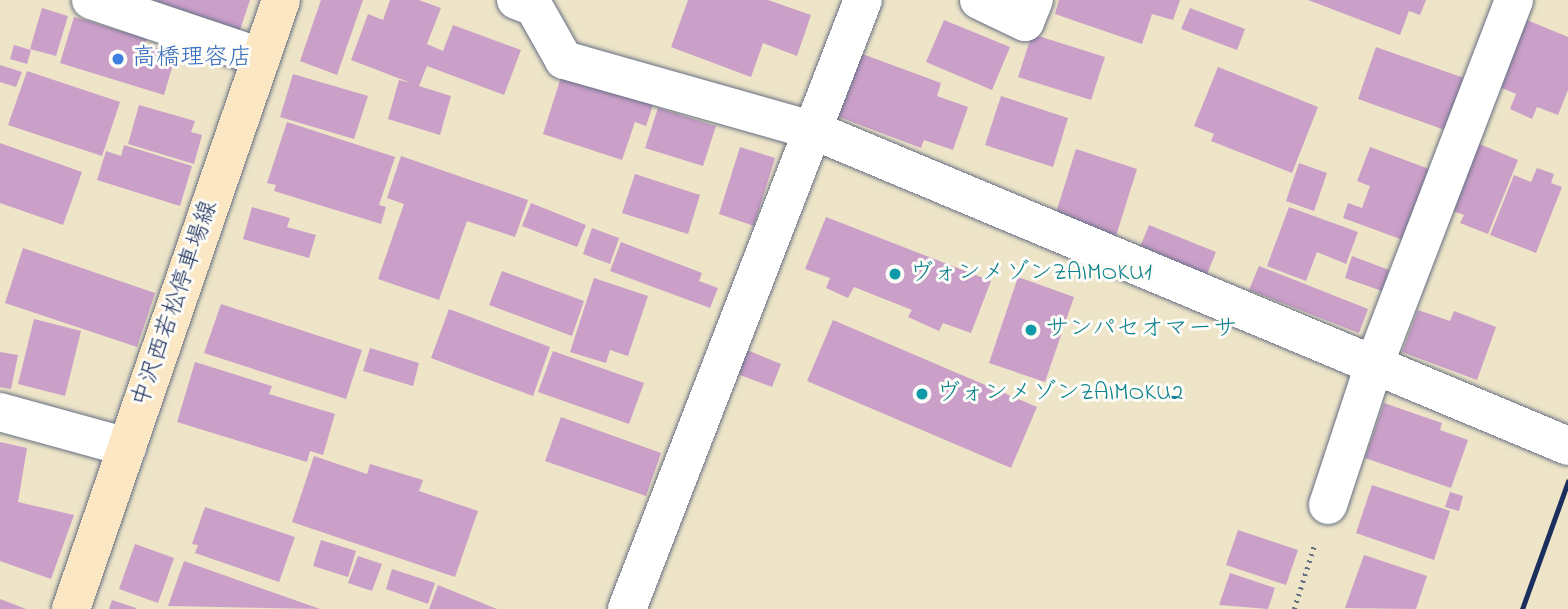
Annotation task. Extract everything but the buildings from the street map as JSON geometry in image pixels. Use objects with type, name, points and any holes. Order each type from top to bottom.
[{"type":"main road","name":"中沢西若松停車場線","points":[[71,609],[281,0]]},
{"type":"street","points":[[91,0],[260,57]]},
{"type":"street","points":[[516,0],[534,7],[564,60],[815,131],[1568,446]]},
{"type":"street","points":[[627,609],[815,131],[863,0]]},
{"type":"street","points":[[979,0],[1025,22],[1034,0]]},
{"type":"street","points":[[1328,505],[1374,365],[1514,0]]},
{"type":"street","points":[[0,412],[127,447]]},
{"type":"path","points":[[1294,609],[1328,505]]},
{"type":"railway","points":[[1522,609],[1568,481]]},
{"type":"place","name":"高橋理容店","points":[[118,59]]},
{"type":"place","name":"ヴォンメゾンZAIMOKU1","points":[[895,274]]},
{"type":"place","name":"サンパセオマーサ","points":[[1031,330]]},
{"type":"place","name":"ヴォンメゾンZAIMOKU2","points":[[922,394]]}]
